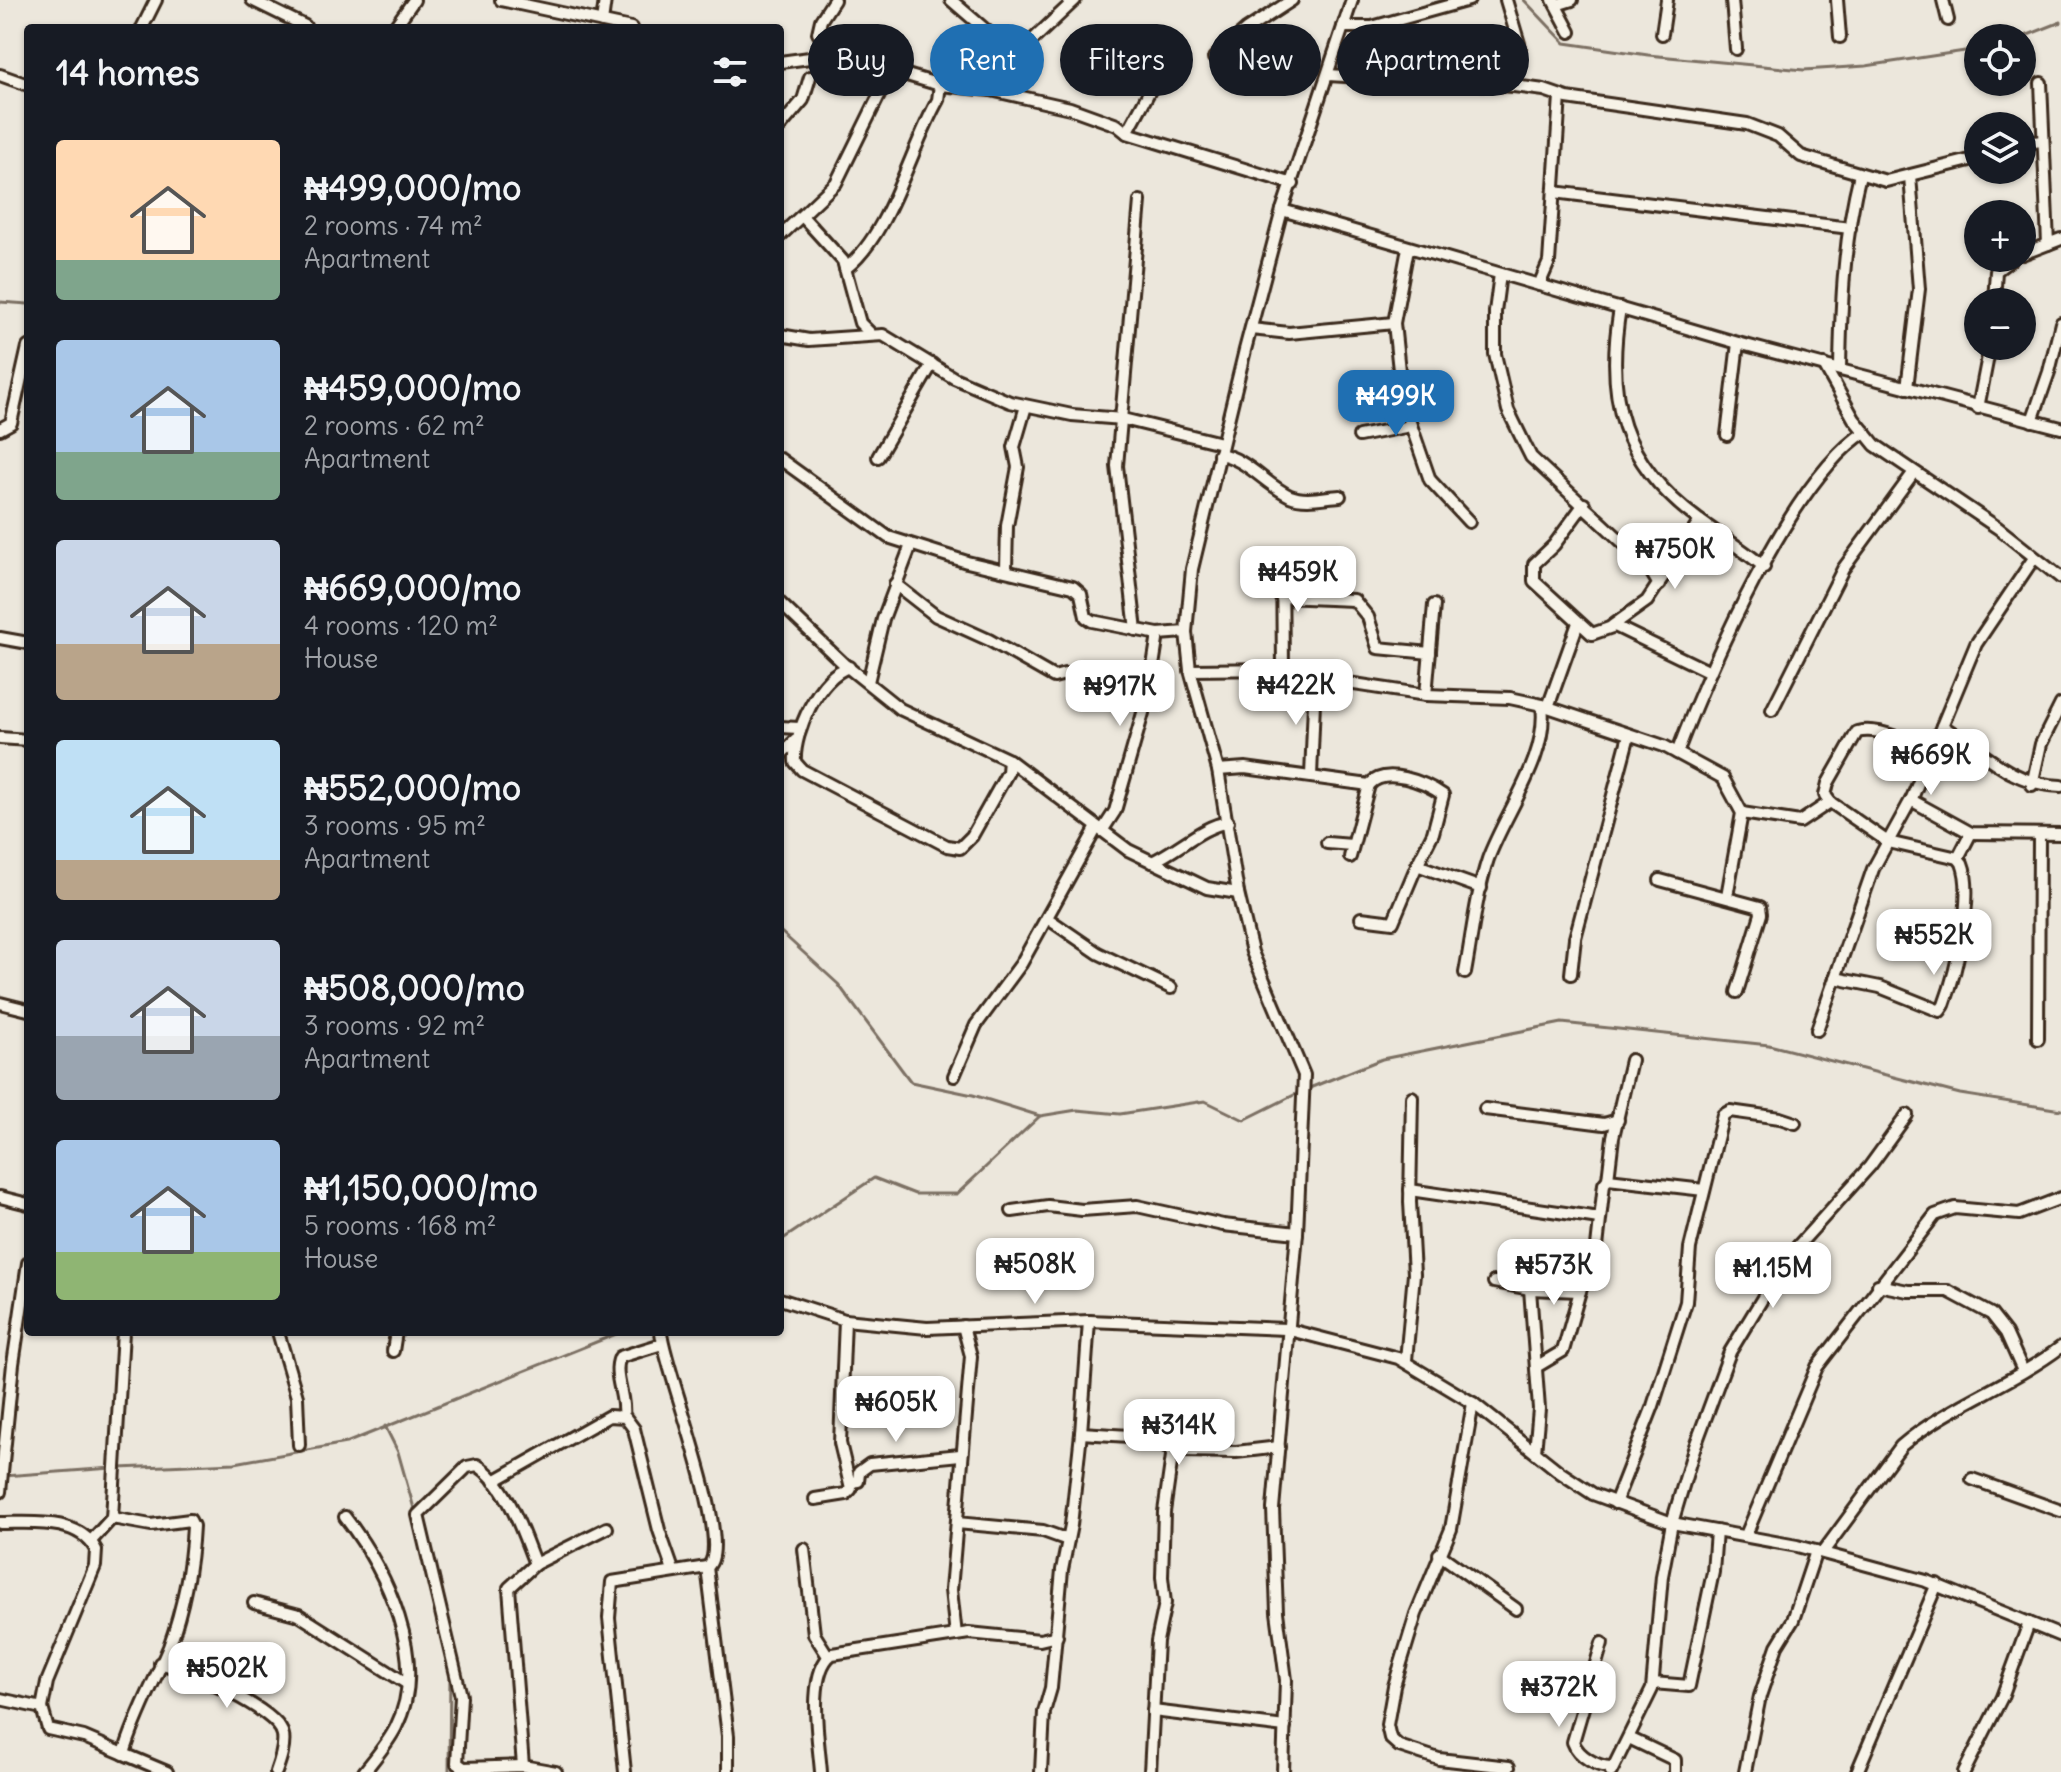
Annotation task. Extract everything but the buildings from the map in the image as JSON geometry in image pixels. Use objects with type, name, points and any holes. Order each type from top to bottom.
[{"type":"street","points":[[144,24],[156,0]]},
{"type":"street","points":[[252,0],[301,24]]},
{"type":"street","points":[[397,24],[414,0]]},
{"type":"street","points":[[501,0],[612,24]]},
{"type":"street","points":[[562,14],[564,0]]},
{"type":"street","points":[[602,22],[605,0]]},
{"type":"street","points":[[820,24],[834,0]]},
{"type":"street","points":[[1044,30],[1075,0]]},
{"type":"street","points":[[1255,24],[1292,0]]},
{"type":"street","points":[[1344,24],[1352,0]]},
{"type":"street","points":[[1383,24],[1469,0]]},
{"type":"street","points":[[1506,0],[1513,24]]},
{"type":"street","points":[[1570,32],[1554,2],[1572,0]]},
{"type":"street","points":[[1662,34],[1667,0]]},
{"type":"street","points":[[1732,0],[1736,49]]},
{"type":"street","points":[[1837,0],[1840,37]]},
{"type":"street","points":[[1943,0],[1948,20]]},
{"type":"street","points":[[958,3],[980,24]]},
{"type":"street","points":[[1283,1772],[1286,1680],[1277,1612],[1273,1509],[1286,1329],[1297,1233],[1304,1075],[1261,978],[1238,893],[1218,770],[1190,670],[1186,632],[1192,569],[1220,448],[1282,210],[1337,46]]},
{"type":"street","points":[[784,61],[808,58]]},
{"type":"street","points":[[0,75],[24,84]]},
{"type":"street","points":[[1328,75],[1514,86],[1560,96],[1747,124],[1778,136],[1801,156],[1886,181],[1964,162]]},
{"type":"street","points":[[2041,83],[2048,244]]},
{"type":"street","points":[[784,122],[803,100],[808,84]]},
{"type":"street","points":[[784,233],[836,183],[879,96]]},
{"type":"street","points":[[845,269],[862,254],[895,196],[939,96]]},
{"type":"street","points":[[1017,96],[1070,108],[1117,125],[1127,133],[1293,184]]},
{"type":"street","points":[[1127,133],[1147,96]]},
{"type":"street","points":[[1539,285],[1549,262],[1560,96]]},
{"type":"street","points":[[2036,142],[2043,141]]},
{"type":"street","points":[[1840,369],[1850,228],[1860,174]]},
{"type":"street","points":[[1907,388],[1919,289],[1910,176]]},
{"type":"street","points":[[1554,192],[1850,228]]},
{"type":"street","points":[[1136,630],[1117,466],[1140,201]]},
{"type":"street","points":[[1282,210],[1738,343],[2061,428]]},
{"type":"street","points":[[803,217],[834,248],[845,269],[860,323],[870,333]]},
{"type":"street","points":[[2036,249],[2061,239]]},
{"type":"street","points":[[1408,248],[1394,323],[1397,368],[1410,426],[1430,480],[1469,522]]},
{"type":"street","points":[[1500,274],[1494,328],[1501,387],[1508,410],[1531,457],[1647,565],[1659,585]]},
{"type":"street","points":[[1620,308],[1613,349],[1614,391],[1622,422],[1656,481],[1700,521],[1764,567]]},
{"type":"street","points":[[1251,329],[1289,333],[1394,323]]},
{"type":"street","points":[[2032,421],[2061,323]]},
{"type":"street","points":[[784,336],[809,340],[870,333],[883,335],[954,378],[1026,406],[1120,418],[1220,448],[1288,495],[1307,499],[1340,496]]},
{"type":"street","points":[[1727,435],[1738,343]]},
{"type":"street","points":[[1978,408],[1987,360]]},
{"type":"street","points":[[878,457],[932,364]]},
{"type":"street","points":[[0,429],[11,423],[24,365]]},
{"type":"street","points":[[1824,365],[1854,419],[1875,445],[1998,528],[2061,578]]},
{"type":"street","points":[[1006,569],[1007,526],[1019,457],[1014,447],[1026,406]]},
{"type":"street","points":[[1359,436],[1410,426]]},
{"type":"street","points":[[1677,753],[1710,672],[1764,567],[1810,489],[1847,443],[1865,432]]},
{"type":"street","points":[[784,462],[868,525],[911,545],[1079,590],[1088,619],[1158,634],[1186,632]]},
{"type":"street","points":[[1772,710],[1843,569],[1914,472]]},
{"type":"street","points":[[1584,504],[1554,545],[1534,564],[1532,572],[1543,592],[1595,635],[1647,601],[1675,553],[1700,521]]},
{"type":"street","points":[[866,676],[895,584],[911,545]]},
{"type":"street","points":[[1817,1030],[1873,869],[1911,800],[1976,644],[2034,558]]},
{"type":"street","points":[[1282,559],[1283,669]]},
{"type":"street","points":[[895,584],[936,616],[989,640],[1054,677],[1065,674],[1149,692]]},
{"type":"street","points":[[1281,597],[1354,600],[1368,617],[1378,648],[1430,653]]},
{"type":"street","points":[[1426,695],[1434,605]]},
{"type":"street","points":[[784,607],[900,709],[1009,760],[1100,829],[1152,862],[1207,888],[1238,893]]},
{"type":"street","points":[[1465,973],[1487,861],[1538,747],[1578,623]]},
{"type":"street","points":[[1612,626],[1710,672]]},
{"type":"street","points":[[954,1076],[976,1025],[1021,964],[1100,829],[1115,811],[1149,692],[1158,634]]},
{"type":"street","points":[[2,641],[24,643]]},
{"type":"street","points":[[849,667],[831,676],[799,728],[795,762],[802,770],[960,848],[972,836],[1008,772],[1009,760]]},
{"type":"street","points":[[1190,670],[1283,669],[1315,678],[1426,695],[1470,694],[1549,707],[1677,753],[1723,778],[1742,813],[1727,896]]},
{"type":"street","points":[[1311,776],[1315,678]]},
{"type":"street","points":[[2032,785],[2041,744],[2061,704]]},
{"type":"street","points":[[1942,726],[2032,785],[2061,786]]},
{"type":"street","points":[[784,727],[799,728]]},
{"type":"street","points":[[1931,755],[1893,736],[1865,730],[1857,732],[1828,783],[1825,795],[1830,802],[1888,842],[1958,858]]},
{"type":"street","points":[[1571,974],[1575,938],[1629,735]]},
{"type":"street","points":[[0,738],[24,740]]},
{"type":"street","points":[[784,751],[796,740]]},
{"type":"street","points":[[1008,772],[1020,768]]},
{"type":"street","points":[[1218,770],[1245,768],[1369,785]]},
{"type":"street","points":[[1327,843],[1351,851],[1369,785],[1375,777],[1386,775],[1425,785],[1443,795],[1433,833],[1393,922],[1361,918]]},
{"type":"street","points":[[1911,800],[1971,833],[2061,834]]},
{"type":"street","points":[[1742,813],[1800,822],[1830,802]]},
{"type":"street","points":[[1152,862],[1178,851],[1211,825],[1228,822]]},
{"type":"street","points":[[1958,858],[1971,833]]},
{"type":"street","points":[[2038,1039],[2042,836]]},
{"type":"street","points":[[1835,978],[1880,987],[1940,1011],[1948,995],[1964,907],[1965,873],[1958,858]]},
{"type":"street","points":[[1417,865],[1481,888]]},
{"type":"street","points":[[1660,880],[1753,903],[1761,910],[1737,992]]},
{"type":"street","points":[[1047,918],[1098,953],[1171,988]]},
{"type":"street","points":[[0,1003],[24,1009]]},
{"type":"street","points":[[1536,1367],[1563,1351],[1580,1291],[1594,1259],[1604,1184],[1608,1179],[1631,1060]]},
{"type":"street","points":[[1406,1360],[1414,1274],[1410,1190],[1412,1097]]},
{"type":"street","points":[[1485,1109],[1604,1124],[1618,1120]]},
{"type":"street","points":[[1615,1503],[1653,1406],[1686,1302],[1687,1265],[1723,1115],[1730,1111],[1795,1123]]},
{"type":"street","points":[[1602,1643],[1573,1742],[1575,1749],[1599,1766],[1612,1770],[1653,1683],[1662,1576],[1672,1523],[1725,1364],[1769,1282],[1816,1221],[1870,1166],[1907,1115]]},
{"type":"street","points":[[1608,1179],[1704,1190]]},
{"type":"street","points":[[1410,1190],[1599,1218]]},
{"type":"street","points":[[0,1197],[24,1203]]},
{"type":"street","points":[[1746,1535],[1817,1367],[1935,1215],[1943,1209],[2019,1214],[2061,1198]]},
{"type":"street","points":[[1012,1211],[1048,1206],[1082,1210],[1137,1206],[1223,1225],[1297,1233]]},
{"type":"street","points":[[1494,1282],[1530,1289],[1580,1291]]},
{"type":"street","points":[[1878,1285],[1908,1291],[1948,1291],[1991,1314],[2006,1333],[2023,1371]]},
{"type":"street","points":[[1530,1289],[1539,1409],[1535,1452]]},
{"type":"street","points":[[0,1492],[24,1294]]},
{"type":"street","points":[[784,1300],[845,1320],[927,1328],[1089,1321],[1286,1329],[1406,1360],[1473,1403],[1593,1494],[1672,1523],[1746,1535],[1820,1552],[1937,1584],[2029,1623],[2059,1631]]},
{"type":"street","points":[[815,1499],[850,1492],[851,1482],[840,1443],[845,1320]]},
{"type":"street","points":[[1041,1772],[1043,1723],[1057,1636],[1081,1433],[1089,1321]]},
{"type":"street","points":[[956,1635],[951,1590],[960,1455],[971,1356],[963,1326]]},
{"type":"street","points":[[91,1541],[112,1518],[123,1336]]},
{"type":"street","points":[[279,1336],[297,1397],[299,1445]]},
{"type":"street","points":[[393,1351],[395,1336]]},
{"type":"street","points":[[673,1570],[659,1530],[634,1429],[623,1416],[624,1403],[617,1368],[620,1357],[661,1338],[713,1518],[715,1557],[707,1567],[728,1736],[728,1772]]},
{"type":"street","points":[[1745,1772],[1760,1696],[1777,1646],[1793,1620],[1820,1552],[1901,1446],[1917,1432],[2061,1347]]},
{"type":"street","points":[[1473,1403],[1453,1519],[1423,1592],[1394,1686],[1387,1720],[1390,1738],[1399,1746],[1439,1759],[1509,1767]]},
{"type":"street","points":[[494,1481],[609,1416],[623,1416]]},
{"type":"street","points":[[1081,1433],[1129,1436],[1173,1449],[1236,1452],[1279,1447]]},
{"type":"street","points":[[1150,1772],[1157,1641],[1165,1603],[1162,1577],[1164,1512],[1173,1449]]},
{"type":"street","points":[[851,1482],[858,1481],[859,1472],[870,1464],[960,1455]]},
{"type":"street","points":[[535,1564],[517,1520],[494,1481],[479,1466],[467,1467],[422,1510],[418,1524],[461,1696],[457,1763],[464,1768],[523,1766],[556,1772]]},
{"type":"street","points":[[1972,1479],[2061,1511]]},
{"type":"street","points":[[345,1517],[397,1605],[403,1629],[406,1683],[397,1726],[364,1772]]},
{"type":"street","points":[[112,1518],[151,1525],[183,1519],[190,1520],[193,1526],[190,1570],[170,1644],[124,1754]]},
{"type":"street","points":[[0,1523],[60,1525],[79,1531],[96,1550],[95,1566],[47,1682],[42,1708],[48,1729],[84,1737],[167,1772]]},
{"type":"street","points":[[957,1523],[1043,1531],[1068,1540]]},
{"type":"street","points":[[523,1766],[509,1588],[535,1564],[607,1528]]},
{"type":"street","points":[[1653,1683],[1689,1686],[1713,1572],[1716,1531]]},
{"type":"street","points":[[804,1549],[814,1634],[828,1656]]},
{"type":"street","points":[[1439,1554],[1516,1609]]},
{"type":"street","points":[[625,1772],[609,1618],[610,1589],[618,1580],[653,1578],[673,1570],[707,1567]]},
{"type":"street","points":[[1857,1772],[1937,1584]]},
{"type":"street","points":[[254,1603],[299,1615],[406,1683]]},
{"type":"street","points":[[1964,1772],[2002,1697],[2029,1623]]},
{"type":"street","points":[[821,1772],[816,1688],[828,1656],[956,1635],[1040,1640],[1057,1636]]},
{"type":"street","points":[[160,1663],[229,1691],[279,1725],[284,1736],[276,1772]]},
{"type":"street","points":[[0,1699],[42,1708]]},
{"type":"street","points":[[1153,1711],[1285,1727]]},
{"type":"street","points":[[1629,1738],[1675,1760],[1675,1772]]},
{"type":"waterway","points":[[1524,0],[1565,43],[1648,55],[1804,70],[1866,66],[1964,51]]},
{"type":"waterway","points":[[2036,32],[2061,22]]},
{"type":"waterway","points":[[0,302],[24,304]]},
{"type":"waterway","points":[[784,935],[838,984],[911,1082],[973,1095],[1040,1116],[1077,1110],[1120,1114],[1205,1101],[1244,1120],[1300,1092]]},
{"type":"waterway","points":[[1307,1089],[1382,1059],[1562,1023],[1769,1045],[1960,1094],[2061,1110]]},
{"type":"waterway","points":[[784,1238],[874,1178],[915,1194],[957,1194],[1040,1116]]},
{"type":"waterway","points":[[119,1468],[235,1463],[346,1443],[611,1336]]},
{"type":"waterway","points":[[385,1426],[398,1452],[415,1512]]},
{"type":"waterway","points":[[4,1476],[112,1468]]},
{"type":"waterway","points":[[449,1772],[450,1672]]}]
